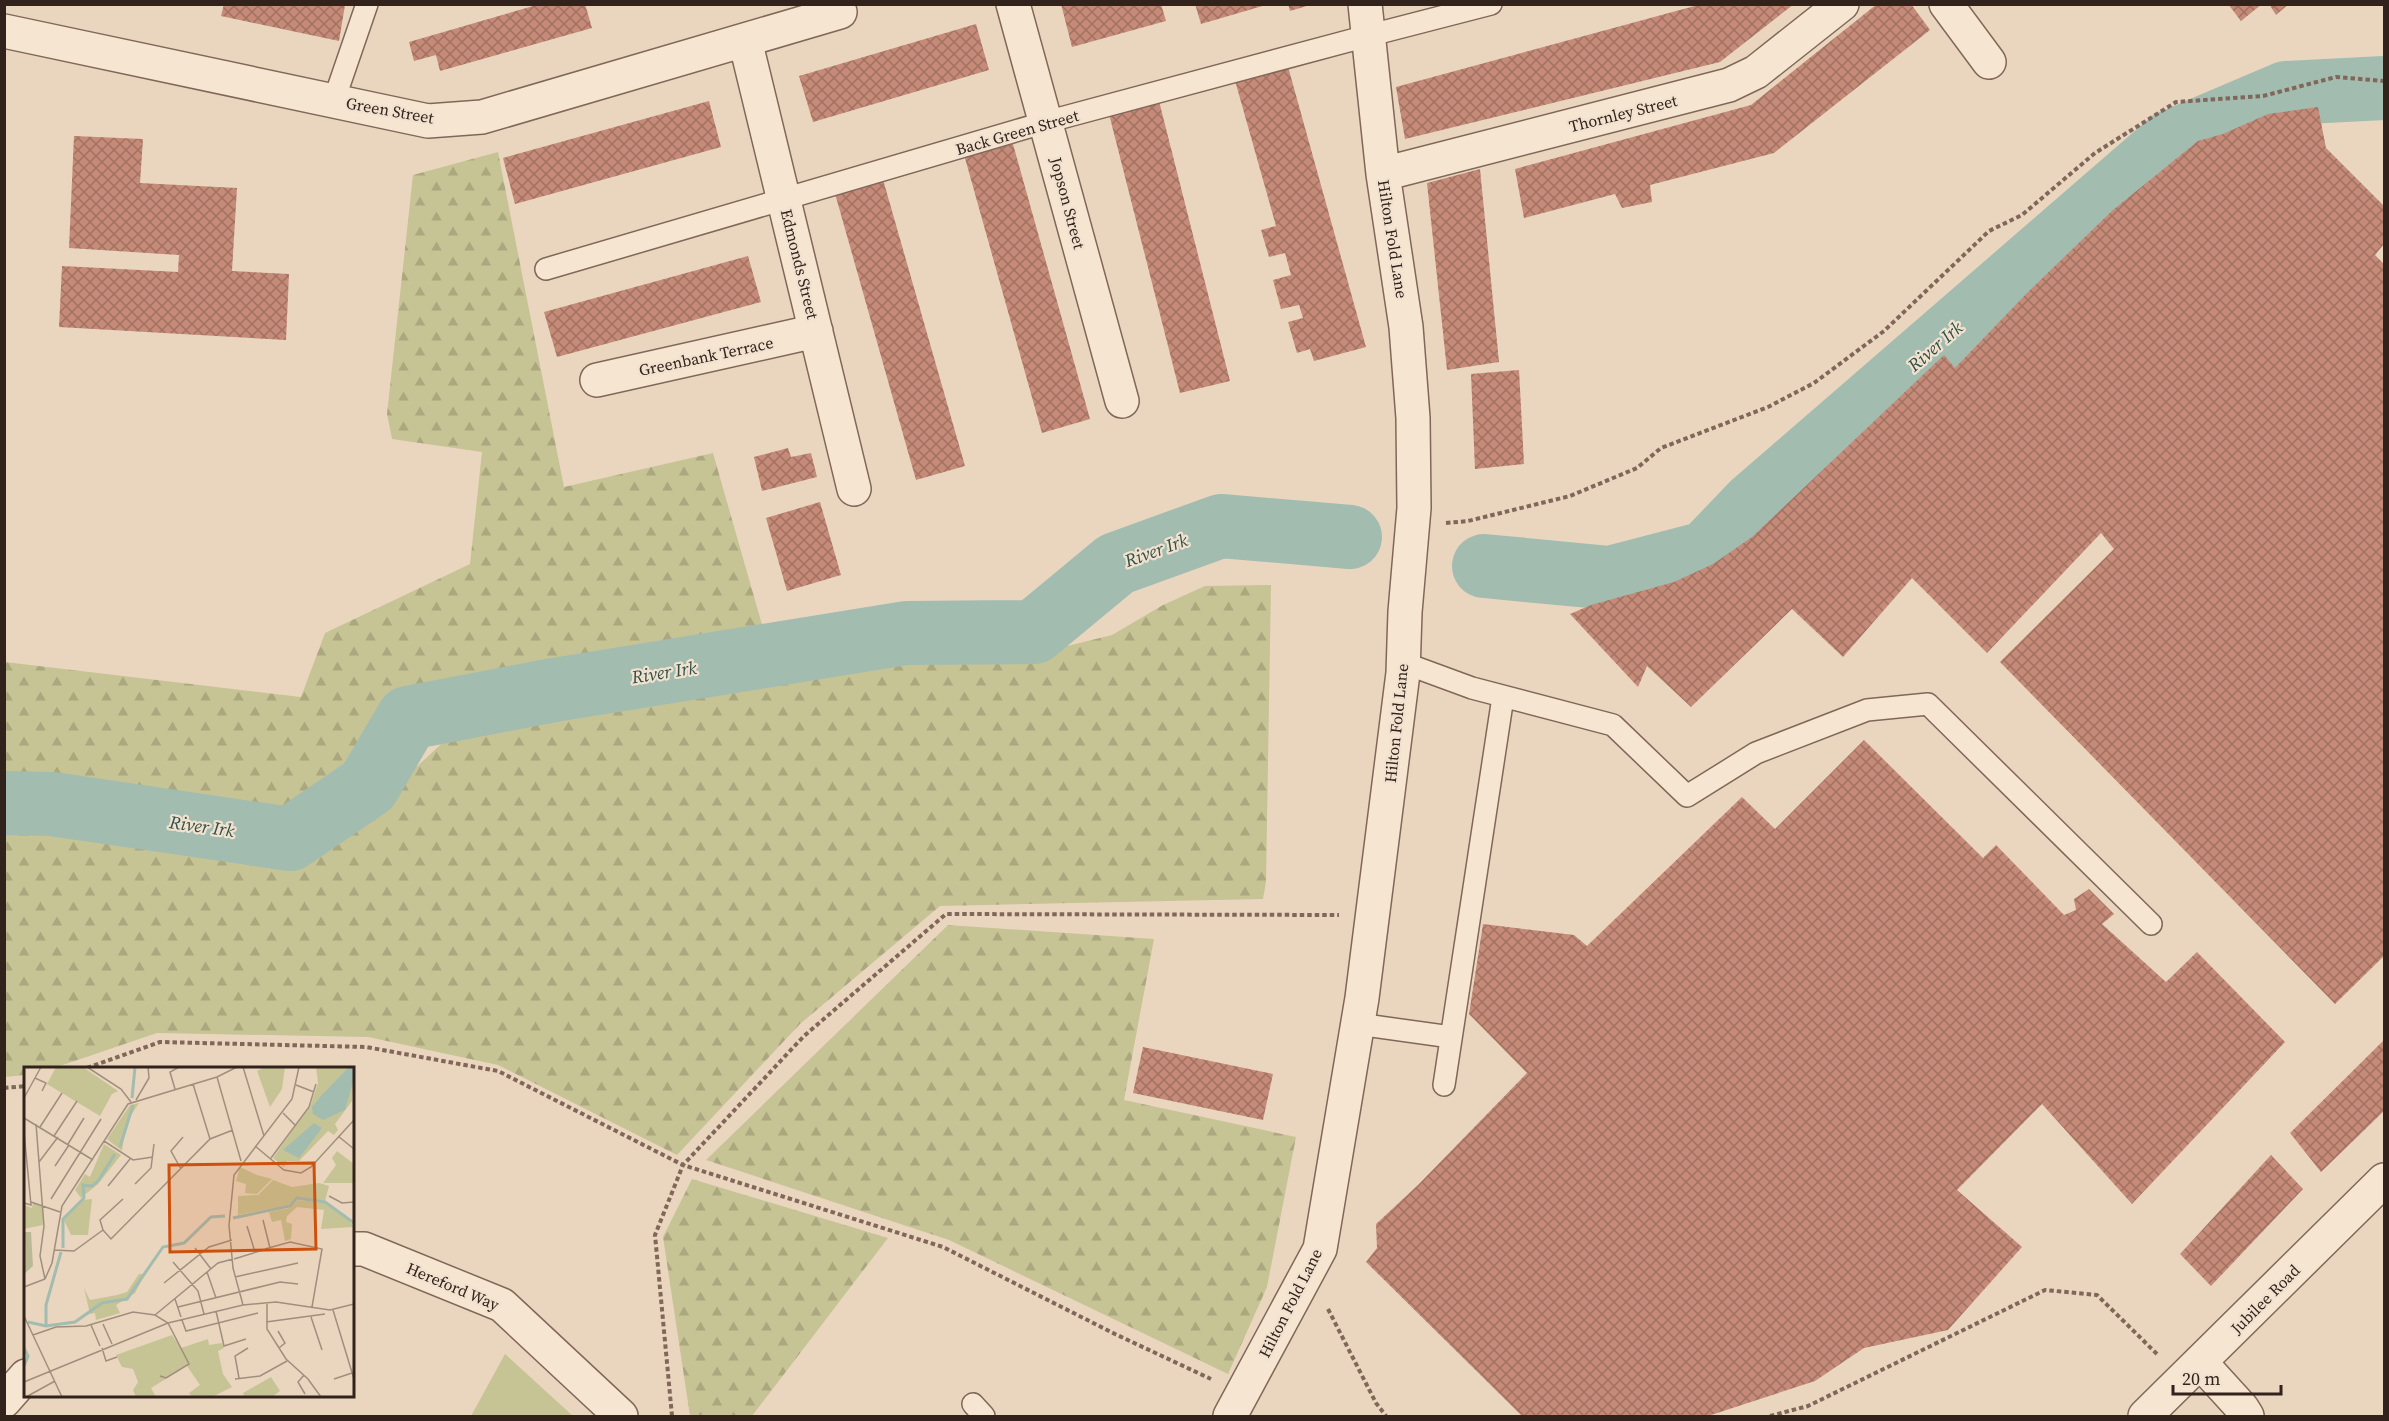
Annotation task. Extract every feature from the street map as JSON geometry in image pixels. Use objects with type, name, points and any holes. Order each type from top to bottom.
[{"type":"street","name":"Jopson Street","points":[[1014,4],[1122,401]]},
{"type":"street","name":"Thornley Street","points":[[1383,174],[1729,85],[1756,72],[1842,4]]},
{"type":"street","points":[[1946,4],[1989,62]]},
{"type":"street","name":"Green Street","points":[[4,31],[428,121],[482,117],[840,12]]},
{"type":"street","name":"Hilton Fold Lane","points":[[1236,1405],[1320,1249],[1358,1024],[1404,663],[1405,612],[1413,517],[1413,418],[1406,327],[1383,174],[1366,20]]},
{"type":"street","name":"Edmonds Street","points":[[745,40],[854,489]]},
{"type":"street","name":"Greenbank Terrace","points":[[597,380],[816,332]]},
{"type":"street","name":"Jubilee Road","points":[[2145,1416],[2385,1180]]},
{"type":"street","name":"Hereford Way","points":[[354,1249],[364,1249],[502,1305],[621,1416]]},
{"type":"street","points":[[2192,1371],[2242,1408],[2247,1416]]},
{"type":"street","points":[[4,1401],[24,1378]]},
{"type":"lane","points":[[334,100],[367,4]]},
{"type":"lane","name":"Back Green Street","points":[[546,269],[784,201],[1046,122],[1366,20],[1491,4]]},
{"type":"lane","points":[[1404,663],[1472,688],[1613,725],[1688,796],[1756,753],[1856,714],[1867,710],[1928,704],[2151,924]]},
{"type":"lane","points":[[1444,1085],[1503,697]]},
{"type":"lane","points":[[1358,1024],[1451,1037]]},
{"type":"path","points":[[1413,517],[1468,521],[1570,496],[1637,468],[1661,448],[1768,407],[1814,383],[1884,331],[1989,231],[2022,215],[2094,153],[2176,102],[2263,96],[2336,77],[2385,81]]},
{"type":"path","points":[[672,1416],[655,1235],[683,1165],[804,1036],[946,914],[1373,915]]},
{"type":"path","points":[[90,1067],[160,1042],[366,1047],[498,1071],[683,1165],[943,1247],[1115,1334],[1236,1405]]},
{"type":"path","points":[[4,1088],[24,1086]]},
{"type":"path","points":[[1308,1272],[1376,1403],[1386,1416]]},
{"type":"path","points":[[1770,1416],[1808,1406],[2045,1290],[2097,1295],[2192,1371]]},
{"type":"green space","points":[[498,152],[564,487],[713,453],[763,628],[423,686],[388,710],[348,772],[317,803],[282,816],[63,784],[5,782],[5,662],[301,697],[325,633],[470,564],[482,452],[392,439],[387,414],[413,175]]},
{"type":"green space","points":[[1271,585],[1266,882],[1263,899],[940,906],[800,1024],[677,1155],[498,1065],[368,1037],[157,1033],[57,1067],[24,1067],[24,1075],[5,1077],[5,828],[44,831],[248,862],[284,859],[313,849],[374,806],[450,736],[821,667],[1051,650],[1112,635],[1163,605],[1205,586]]},
{"type":"green space","points":[[948,925],[1154,939],[1124,1100],[1296,1137],[1267,1287],[1228,1374],[949,1240],[706,1160]]},
{"type":"green space","points":[[692,1179],[888,1238],[752,1416],[690,1416],[663,1237]]},
{"type":"green space","points":[[505,1354],[573,1416],[471,1416]]},
{"type":"building","points":[[224,4],[345,5],[339,41],[221,16]]},
{"type":"building","points":[[540,4],[585,4],[592,28],[440,71],[436,55],[414,61],[409,42]]},
{"type":"building","points":[[1061,4],[1161,4],[1166,21],[1072,47]]},
{"type":"building","points":[[1195,4],[1266,4],[1266,5],[1201,24]]},
{"type":"building","points":[[1288,4],[1310,4],[1310,5],[1290,11]]},
{"type":"building","points":[[1702,4],[1794,4],[1720,62],[1405,139],[1396,87]]},
{"type":"building","points":[[1877,4],[1911,4],[1930,30],[1774,153],[1650,185],[1652,202],[1622,208],[1615,194],[1524,218],[1515,169],[1751,105]]},
{"type":"building","points":[[2228,4],[2262,4],[2241,21]]},
{"type":"building","points":[[2269,4],[2289,4],[2276,15]]},
{"type":"building","points":[[976,24],[989,70],[813,122],[799,76]]},
{"type":"building","points":[[1287,63],[1366,347],[1314,361],[1310,349],[1297,353],[1288,322],[1303,318],[1299,305],[1281,309],[1273,280],[1291,275],[1285,253],[1269,257],[1261,230],[1276,226],[1234,77]]},
{"type":"building","points":[[1158,97],[1230,381],[1180,393],[1108,110]]},
{"type":"building","points":[[709,101],[721,147],[515,204],[503,158]]},
{"type":"building","points":[[2318,107],[2326,148],[2384,206],[2384,244],[2375,255],[2384,264],[2384,956],[2335,1004],[2000,662],[2114,549],[2101,533],[1987,653],[1912,578],[1843,657],[1792,609],[1691,707],[1647,666],[1638,687],[1570,614],[1591,605],[1674,582],[1713,564],[1752,537],[1944,355],[1955,368],[2028,292],[2113,210],[2198,141],[2223,134],[2268,114]]},
{"type":"building","points":[[74,136],[143,139],[140,183],[237,188],[232,271],[289,274],[286,340],[59,327],[62,266],[178,272],[179,255],[69,248]]},
{"type":"building","points":[[1011,137],[1090,419],[1042,433],[963,151]]},
{"type":"building","points":[[1480,169],[1499,362],[1447,370],[1427,183]]},
{"type":"building","points":[[882,176],[965,466],[916,480],[834,190]]},
{"type":"building","points":[[748,256],[761,302],[557,357],[544,312]]},
{"type":"building","points":[[1519,370],[1524,464],[1475,469],[1471,374]]},
{"type":"building","points":[[788,448],[791,457],[811,453],[817,477],[762,491],[754,457]]},
{"type":"building","points":[[820,502],[841,575],[787,591],[766,518]]},
{"type":"building","points":[[1864,740],[1983,858],[1996,845],[2064,915],[2076,910],[2074,899],[2089,889],[2114,914],[2102,924],[2166,982],[2197,952],[2285,1042],[2132,1204],[2042,1104],[1957,1190],[2022,1247],[1948,1330],[1864,1348],[1815,1381],[1708,1416],[1522,1416],[1366,1262],[1377,1248],[1376,1224],[1418,1185],[1527,1073],[1469,1014],[1483,924],[1574,935],[1587,946],[1742,797],[1775,829]]},
{"type":"building","points":[[2384,1040],[2384,1111],[2321,1172],[2290,1133]]},
{"type":"building","points":[[1143,1047],[1273,1074],[1263,1120],[1133,1093]]},
{"type":"building","points":[[2271,1155],[2303,1189],[2211,1286],[2180,1254]]},
{"type":"waterway","name":"River Irk","points":[[1484,566],[1610,578],[1706,553],[1753,504],[2171,142],[2286,93],[2384,88]]},
{"type":"waterway","name":"River Irk","points":[[4,803],[52,804],[290,839],[368,786],[408,718],[554,690],[906,633],[1034,632],[1116,564],[1221,526],[1350,537]]}]
